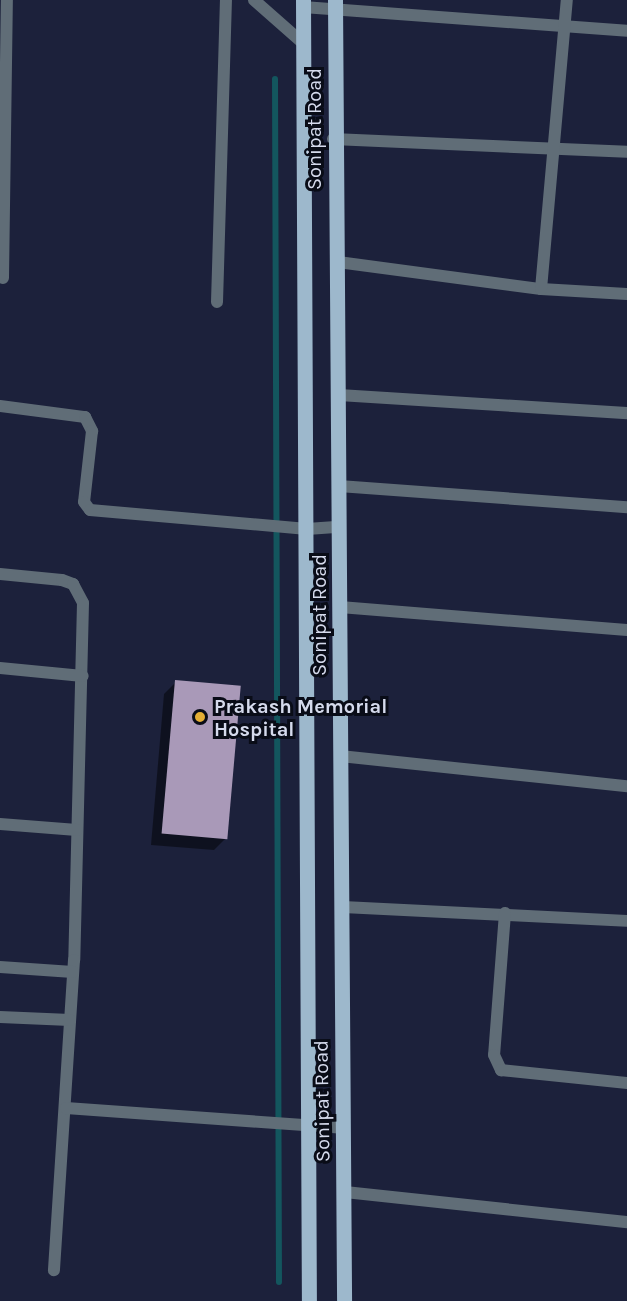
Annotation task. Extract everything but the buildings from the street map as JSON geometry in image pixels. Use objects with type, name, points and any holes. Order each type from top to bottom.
[{"type":"main road","name":"Sonipat Road","points":[[303,4],[309,1301]]},
{"type":"main road","name":"Sonipat Road","points":[[336,4],[333,140],[338,262],[344,1301]]},
{"type":"street","points":[[3,278],[1,184],[7,0]]},
{"type":"street","points":[[217,302],[226,0]]},
{"type":"street","points":[[254,0],[303,44]]},
{"type":"street","points":[[541,289],[556,146],[567,0]]},
{"type":"street","points":[[303,4],[336,4],[627,31]]},
{"type":"street","points":[[333,140],[556,146],[627,152]]},
{"type":"street","points":[[338,262],[541,289],[627,294]]},
{"type":"street","points":[[339,395],[627,412]]},
{"type":"street","points":[[0,406],[78,414],[90,423],[84,502],[90,510],[307,529],[339,527]]},
{"type":"street","points":[[339,486],[627,507]]},
{"type":"street","points":[[0,574],[51,576],[81,593],[83,676],[74,972],[54,1269]]},
{"type":"street","points":[[340,607],[627,630]]},
{"type":"street","points":[[0,668],[83,676]]},
{"type":"street","points":[[340,756],[627,786]]},
{"type":"street","points":[[0,824],[77,831]]},
{"type":"street","points":[[343,907],[505,913],[627,921]]},
{"type":"street","points":[[505,913],[494,1055],[501,1070],[627,1083]]},
{"type":"street","points":[[0,967],[74,972]]},
{"type":"street","points":[[0,1017],[70,1020]]},
{"type":"street","points":[[66,1108],[309,1128],[342,1128]]},
{"type":"street","points":[[345,1192],[627,1222]]},
{"type":"waterway","points":[[275,79],[279,1282]]},
{"type":"place","name":"Prakash Memorial Hospital","points":[[200,717]]}]
